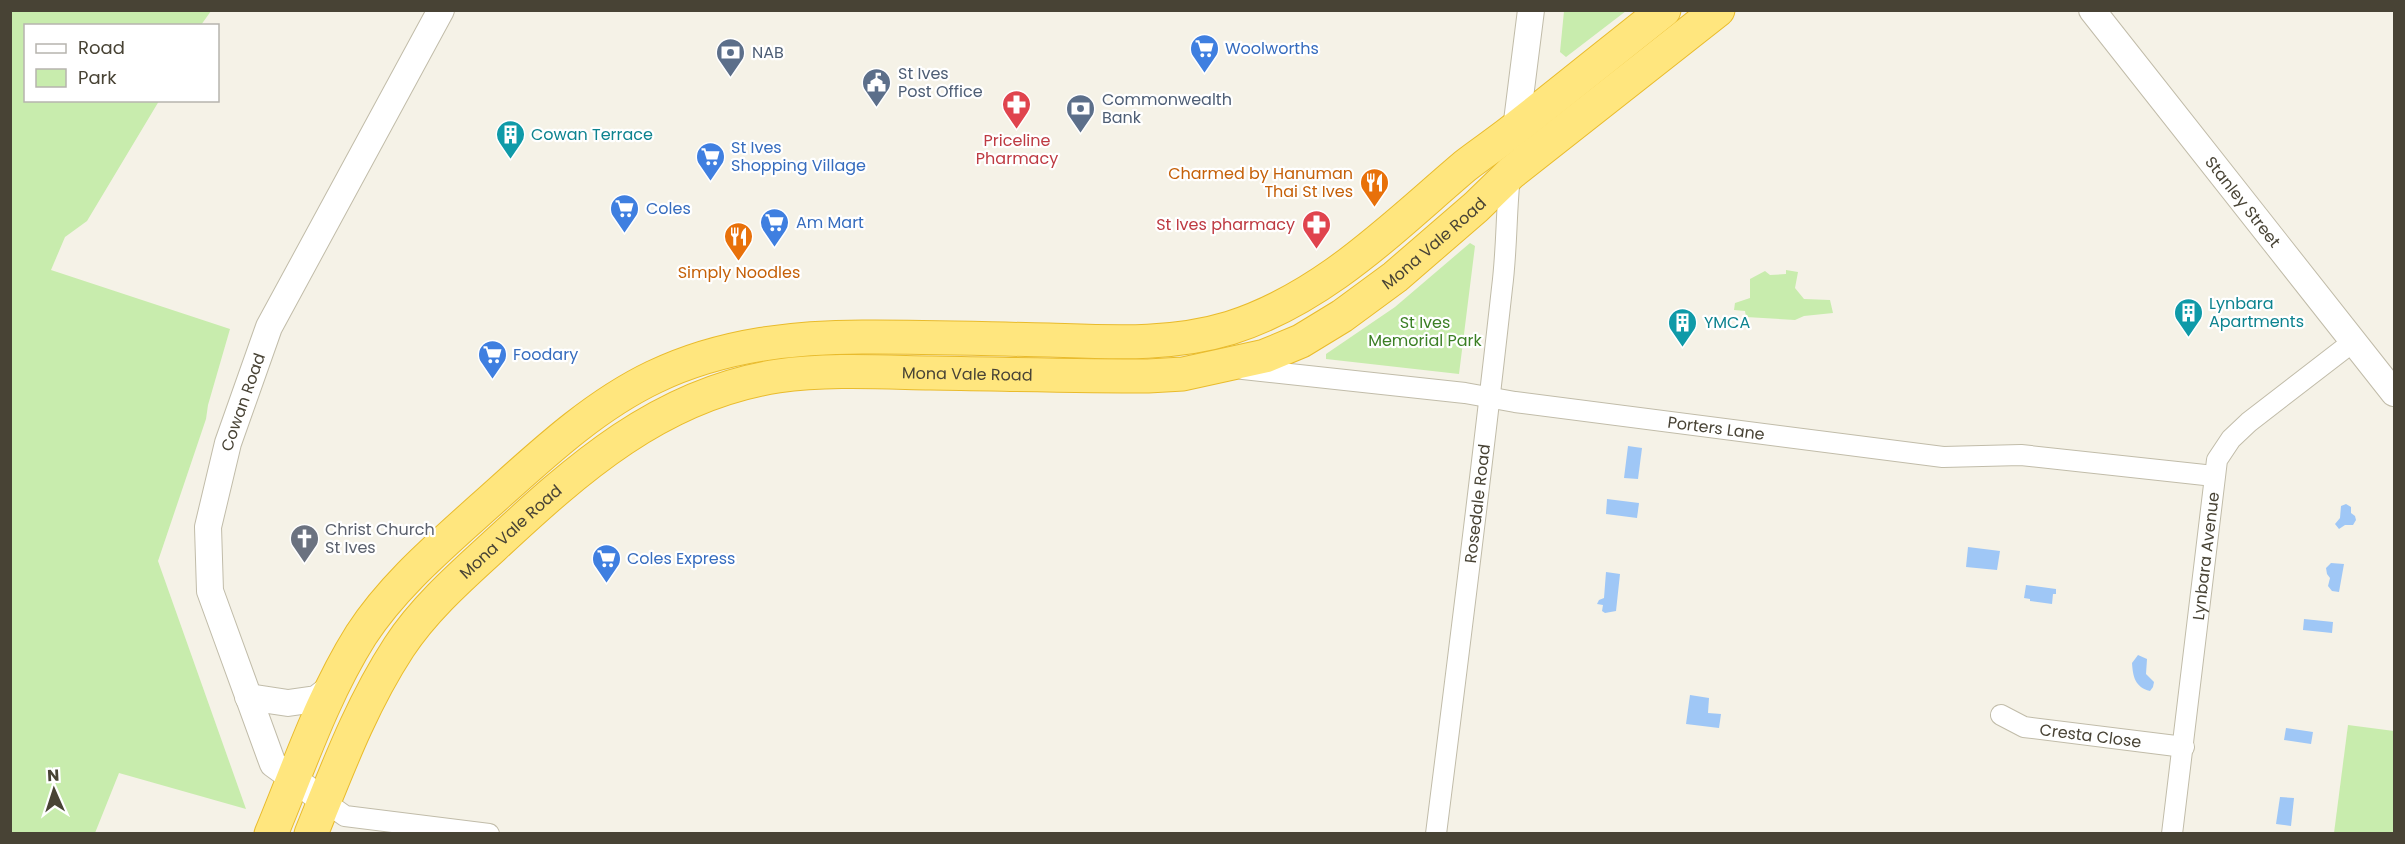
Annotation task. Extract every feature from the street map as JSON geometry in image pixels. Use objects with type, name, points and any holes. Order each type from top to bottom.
[{"type":"highway","points":[[271,834],[307,743],[333,686],[362,634],[395,591],[440,546],[556,444],[626,393],[651,378],[680,366],[734,350],[800,338],[872,337],[1142,342],[1210,333],[1233,327],[1274,311],[1323,284],[1468,164],[1664,10]]},
{"type":"highway","name":"Mona Vale Road","points":[[311,834],[339,765],[382,675],[422,617],[446,591],[554,492],[631,432],[690,400],[748,382],[813,372],[1148,376],[1183,374],[1265,356],[1301,340],[1342,316],[1395,277],[1476,207],[1511,173],[1718,10]]},
{"type":"street","name":"Cowan Road","points":[[324,801],[273,764],[210,591],[208,527],[228,443],[269,327],[441,10]]},
{"type":"street","points":[[1511,173],[1531,10]]},
{"type":"street","name":"Stanley Street","points":[[2092,10],[2394,393]]},
{"type":"street","name":"Rosedale Road","points":[[1436,834],[1490,398],[1505,264],[1506,209],[1511,173]]},
{"type":"street","name":"Lynbara Avenue","points":[[2172,834],[2214,476],[2219,456],[2237,433],[2354,341]]},
{"type":"street","name":"Porters Lane","points":[[1219,367],[1464,393],[1943,457],[2022,454],[2214,476]]},
{"type":"street","points":[[248,697],[288,703],[316,699],[333,686]]},
{"type":"street","name":"Cresta Close","points":[[2001,716],[2024,727],[2184,747]]},
{"type":"street","points":[[324,801],[345,816],[489,834]]},
{"type":"green space","points":[[1564,10],[1626,11],[1566,57],[1560,52]]},
{"type":"green space","points":[[10,11],[211,11],[202,24],[24,24],[24,102],[158,102],[87,221],[65,237],[51,270],[230,329],[206,419],[158,561],[246,809],[119,773],[95,833],[11,833]]},
{"type":"green space","name":"St Ives Memorial Park","points":[[1470,243],[1475,246],[1459,374],[1326,359],[1326,354],[1395,307]]},
{"type":"green space","points":[[1786,270],[1798,272],[1795,288],[1804,299],[1830,300],[1833,313],[1804,316],[1795,320],[1746,317],[1745,311],[1734,310],[1735,303],[1750,298],[1750,279],[1765,271],[1770,275],[1786,274]]},
{"type":"green space","points":[[2348,725],[2394,731],[2394,833],[2334,833]]},
{"type":"water","points":[[1628,446],[1642,448],[1638,479],[1624,478]]},
{"type":"water","points":[[1607,499],[1639,503],[1637,518],[1606,514]]},
{"type":"water","points":[[2346,504],[2351,507],[2351,513],[2356,520],[2353,525],[2345,525],[2339,529],[2335,524],[2340,518],[2341,506]]},
{"type":"water","points":[[1968,547],[2000,551],[1997,570],[1966,567]]},
{"type":"water","points":[[2331,563],[2344,564],[2339,592],[2332,591],[2328,586],[2330,578],[2326,568]]},
{"type":"water","points":[[1606,572],[1620,574],[1616,611],[1605,613],[1602,611],[1603,605],[1597,604],[1604,598]]},
{"type":"water","points":[[2026,585],[2056,589],[2052,604],[2024,598]]},
{"type":"water","points":[[2304,619],[2333,622],[2332,633],[2303,630]]},
{"type":"water","points":[[2138,655],[2147,659],[2146,674],[2154,682],[2150,691],[2141,687],[2134,677],[2132,663]]},
{"type":"water","points":[[1690,695],[1709,698],[1708,713],[1721,714],[1719,728],[1686,724]]},
{"type":"water","points":[[2286,728],[2313,732],[2311,744],[2284,740]]},
{"type":"water","points":[[2280,797],[2294,798],[2291,826],[2276,824]]},
{"type":"place","name":"Woolworths","points":[[1204,74]]},
{"type":"place","name":"NAB","points":[[731,78]]},
{"type":"place","name":"St Ives Post Office","points":[[877,108]]},
{"type":"place","name":"Priceline Pharmacy","points":[[1017,130]]},
{"type":"place","name":"Commonwealth Bank","points":[[1081,134]]},
{"type":"place","name":"Cowan Terrace","points":[[510,160]]},
{"type":"place","name":"St Ives Shopping Village","points":[[710,182]]},
{"type":"place","name":"Charmed by Hanuman Thai St Ives","points":[[1374,208]]},
{"type":"place","name":"Coles","points":[[625,234]]},
{"type":"place","name":"Am Mart","points":[[775,248]]},
{"type":"place","name":"St Ives pharmacy","points":[[1316,250]]},
{"type":"place","name":"Simply Noodles","points":[[739,262]]},
{"type":"place","name":"Lynbara Apartments","points":[[2188,338]]},
{"type":"place","name":"YMCA","points":[[1683,348]]},
{"type":"place","name":"Foodary","points":[[492,380]]},
{"type":"place","name":"Christ Church St Ives","points":[[304,564]]},
{"type":"place","name":"Coles Express","points":[[606,584]]}]
